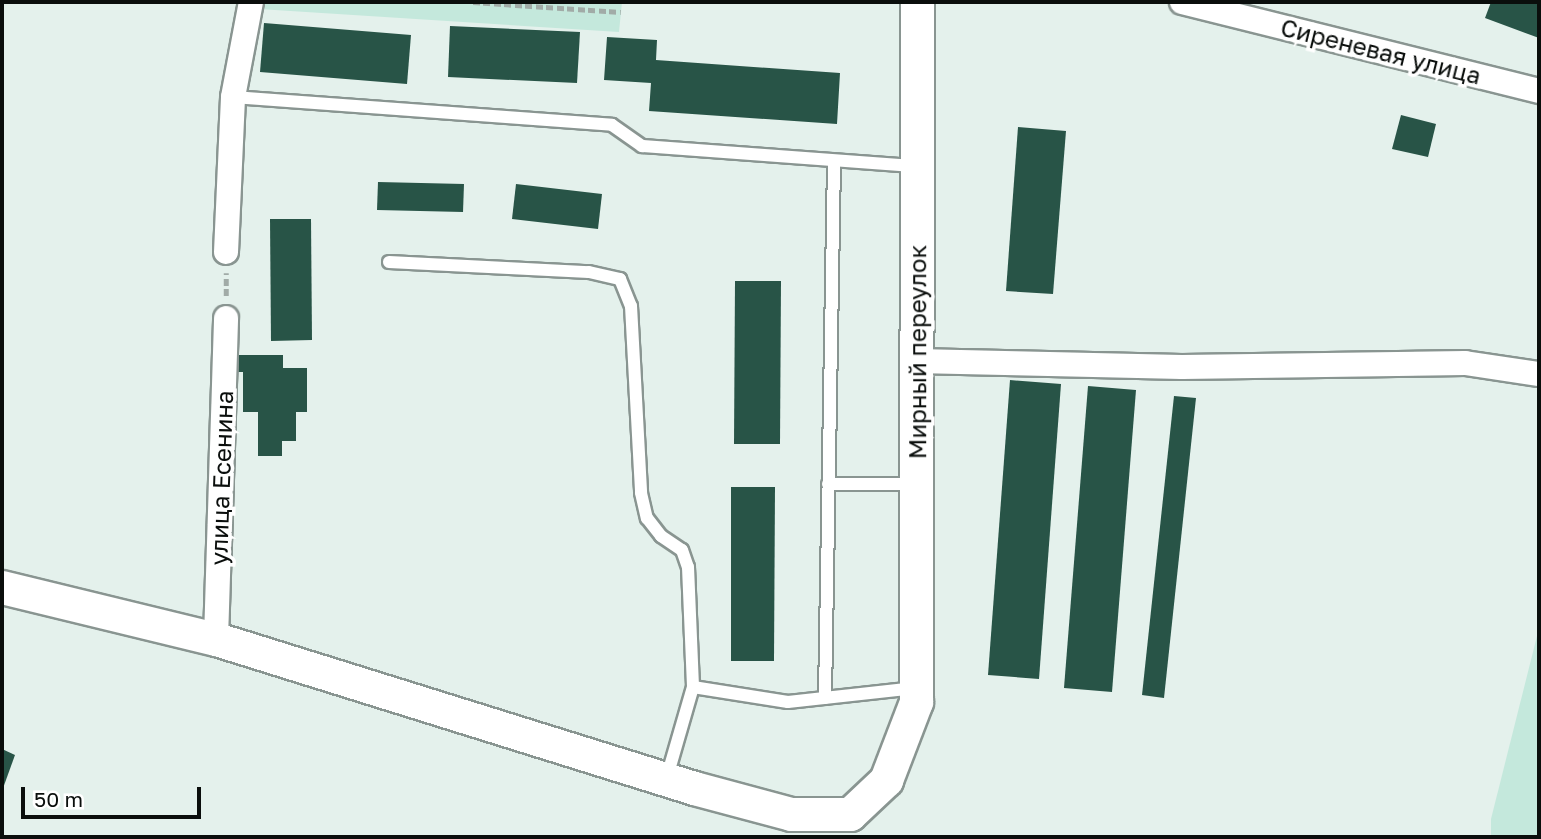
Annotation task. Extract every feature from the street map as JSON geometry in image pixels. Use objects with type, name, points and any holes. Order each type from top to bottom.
[{"type":"street","points":[[226,252],[233,97],[251,2]]},
{"type":"street","name":"Мирный переулок","points":[[916,695],[917,2]]},
{"type":"street","name":"Сиреневая улица","points":[[1182,2],[1539,91]]},
{"type":"street","name":"улица Есенина","points":[[216,639],[226,318]]},
{"type":"street","points":[[916,361],[1172,366],[1465,363],[1539,374]]},
{"type":"street","points":[[2,587],[216,639],[667,779],[791,814],[850,814],[886,780],[916,695]]},
{"type":"lane","points":[[233,97],[612,125],[642,146],[834,163],[918,166]]},
{"type":"lane","points":[[825,698],[834,163]]},
{"type":"lane","points":[[390,261],[589,272],[620,279],[631,306],[641,493],[647,518],[661,536],[682,550],[688,567],[693,687],[667,779]]},
{"type":"lane","points":[[828,484],[916,485]]},
{"type":"lane","points":[[693,687],[788,702],[916,695]]},
{"type":"path","points":[[473,2],[564,5],[621,12]]},
{"type":"path","points":[[226,252],[226,318]]},
{"type":"green space","points":[[260,2],[622,2],[619,32],[259,9]]},
{"type":"green space","points":[[1539,628],[1539,837],[1491,837],[1491,819]]},
{"type":"building","points":[[1491,2],[1539,2],[1539,38],[1485,18]]},
{"type":"building","points":[[264,23],[411,35],[407,84],[260,72]]},
{"type":"building","points":[[450,26],[580,32],[577,83],[448,77]]},
{"type":"building","points":[[607,37],[657,40],[656,60],[840,73],[837,124],[649,111],[651,83],[604,80]]},
{"type":"building","points":[[1401,115],[1436,124],[1428,157],[1392,149]]},
{"type":"building","points":[[1018,127],[1066,131],[1053,294],[1006,291]]},
{"type":"building","points":[[378,182],[464,184],[463,212],[377,210]]},
{"type":"building","points":[[516,184],[602,194],[598,229],[512,219]]},
{"type":"building","points":[[270,219],[311,219],[312,340],[271,341]]},
{"type":"building","points":[[735,281],[781,281],[780,444],[734,444]]},
{"type":"building","points":[[236,355],[283,355],[283,368],[307,368],[307,412],[296,412],[296,441],[282,441],[282,456],[258,456],[258,412],[243,412],[243,372],[236,372]]},
{"type":"building","points":[[1010,380],[1061,384],[1039,679],[988,675]]},
{"type":"building","points":[[1088,386],[1136,390],[1112,692],[1064,688]]},
{"type":"building","points":[[1174,396],[1196,398],[1164,698],[1142,695]]},
{"type":"building","points":[[731,487],[775,487],[774,661],[731,661]]},
{"type":"building","points":[[2,749],[15,755],[2,791]]}]
